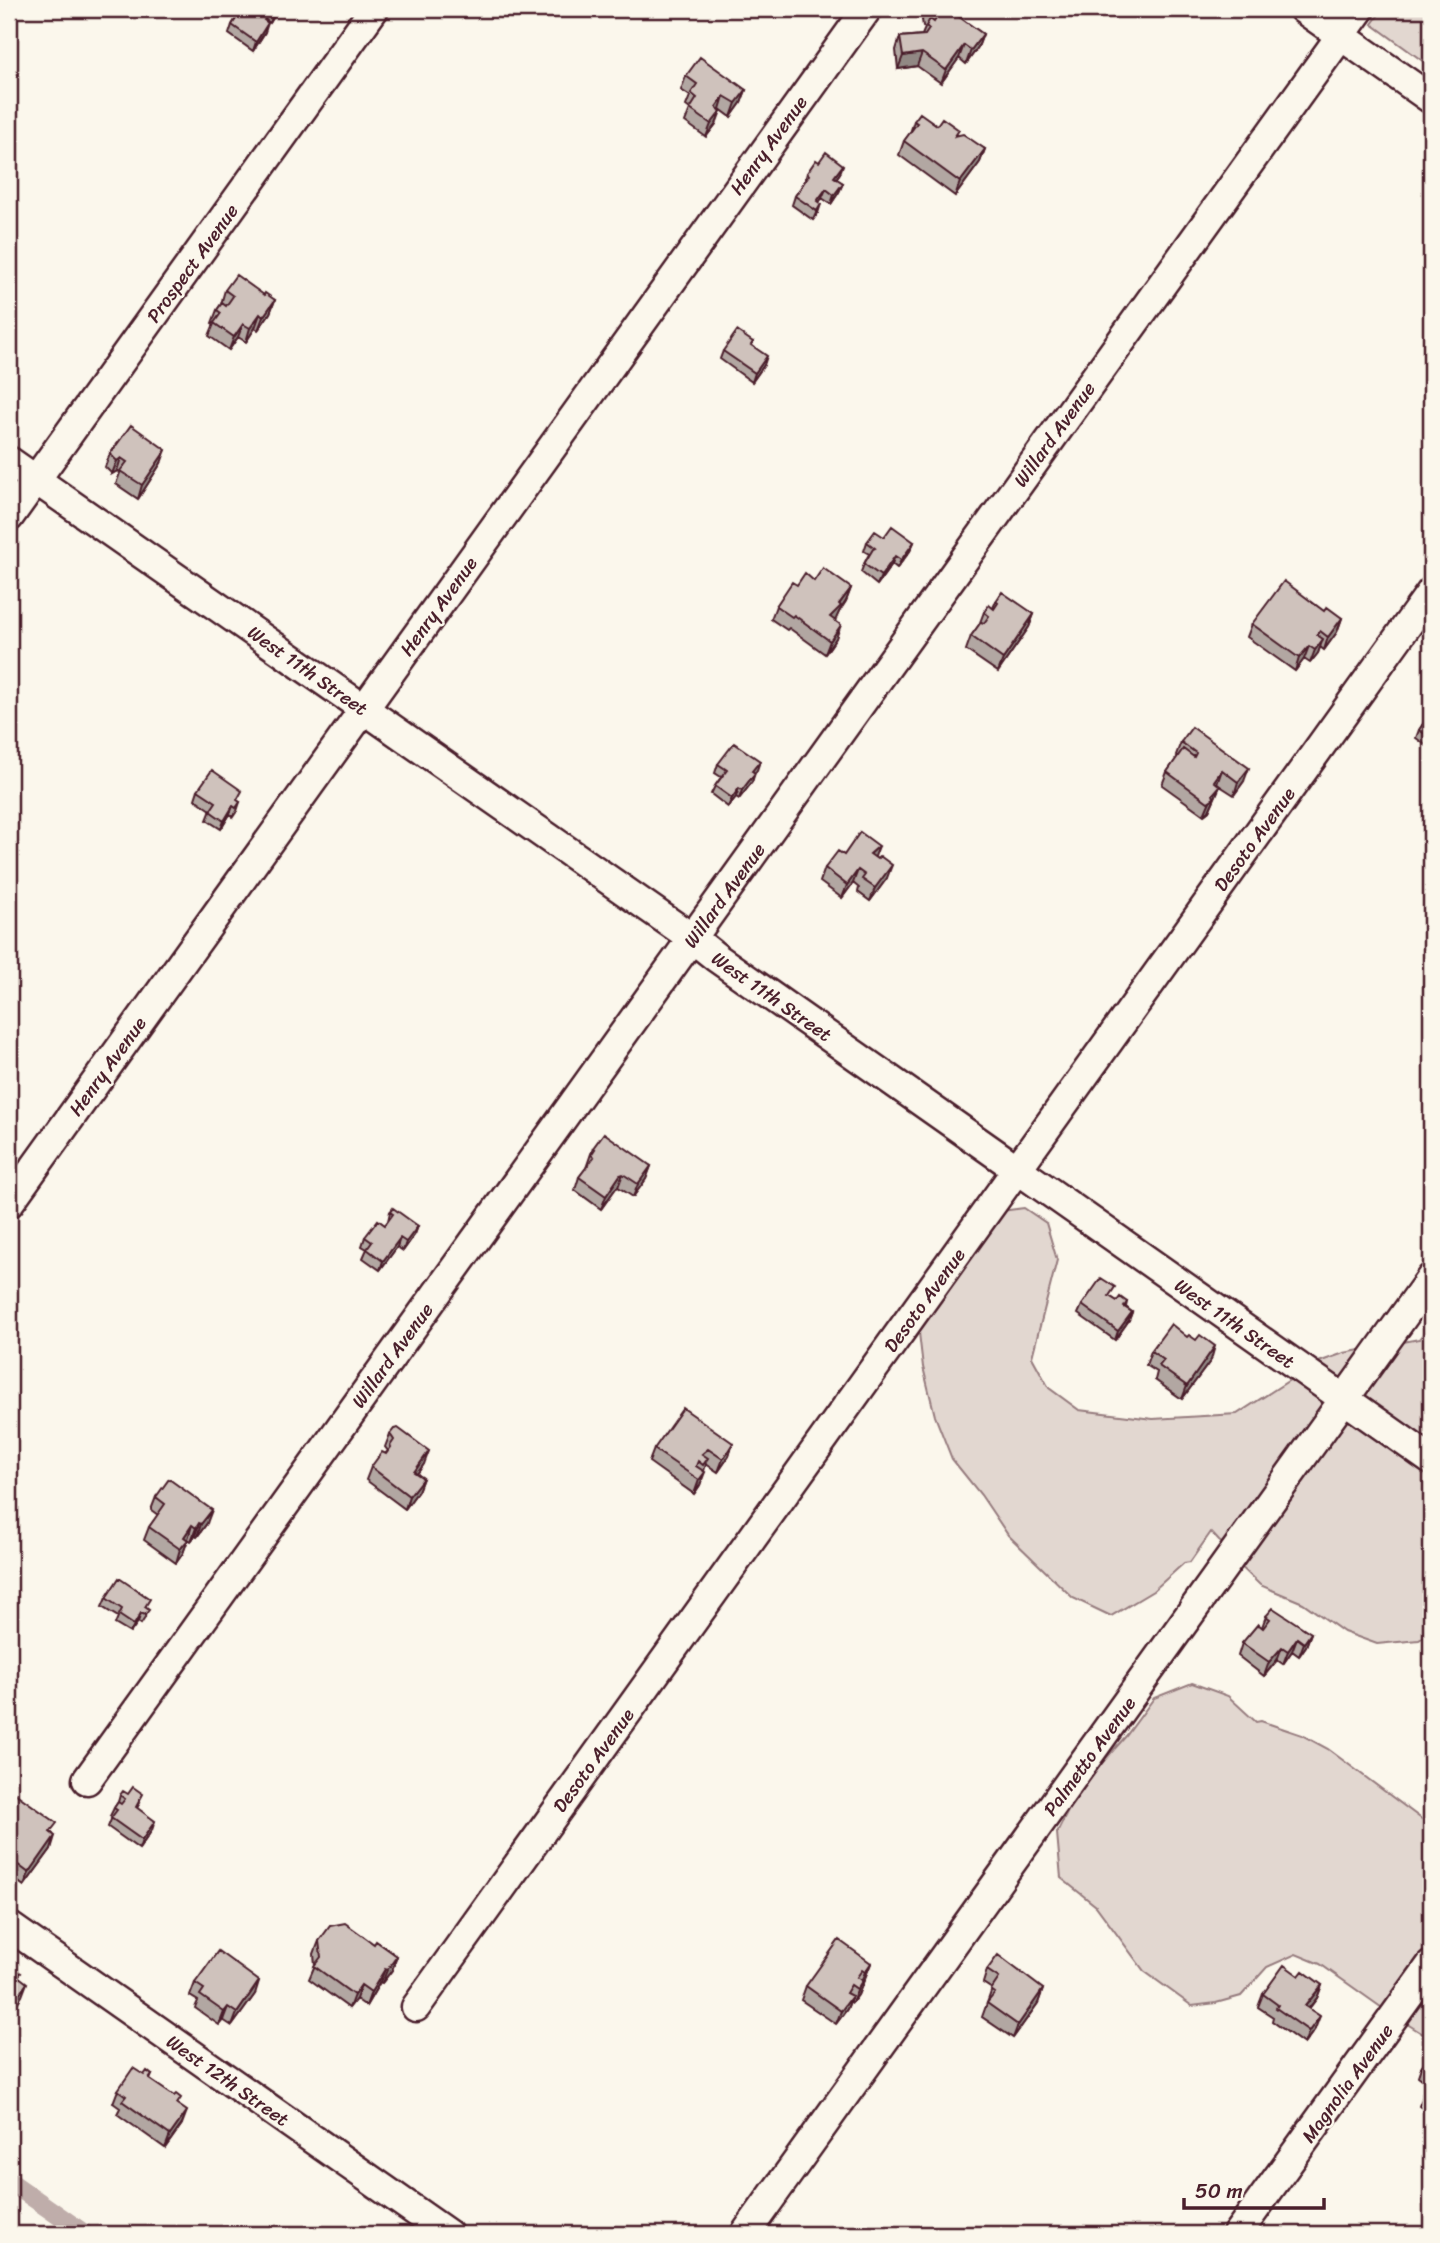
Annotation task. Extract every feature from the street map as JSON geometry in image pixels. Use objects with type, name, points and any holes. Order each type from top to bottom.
[{"type":"street","name":"Prospect Avenue","points":[[9,517],[374,9]]},
{"type":"street","name":"Henry Avenue","points":[[9,1203],[867,9]]},
{"type":"street","points":[[1303,9],[1431,99]]},
{"type":"street","name":"Willard Avenue","points":[[87,1780],[1360,9]]},
{"type":"street","name":"West 11th Street","points":[[9,461],[692,938],[1431,1460]]},
{"type":"street","name":"Desoto Avenue","points":[[416,2007],[1431,592]]},
{"type":"street","name":"Palmetto Avenue","points":[[746,2234],[1431,1278]]},
{"type":"street","name":"West 12th Street","points":[[9,1926],[448,2234]]},
{"type":"street","name":"Magnolia Avenue","points":[[1237,2234],[1431,1965]]},
{"type":"shaded area","points":[[1383,9],[1431,9],[1431,67],[1372,24]]},
{"type":"shaded area","points":[[1024,1208],[1046,1223],[1057,1260],[1032,1357],[1049,1388],[1079,1410],[1153,1419],[1237,1414],[1316,1363],[1344,1353],[1419,1339],[1431,1325],[1431,1632],[1419,1640],[1377,1644],[1344,1632],[1303,1603],[1260,1585],[1233,1559],[1237,1554],[1211,1532],[1190,1562],[1184,1563],[1153,1591],[1111,1616],[1073,1598],[1008,1535],[952,1459],[935,1416],[923,1367],[918,1324],[956,1279],[961,1258],[994,1212]]},
{"type":"shaded area","points":[[1192,1683],[1228,1696],[1256,1722],[1261,1721],[1302,1735],[1328,1749],[1431,1826],[1431,2039],[1320,1964],[1296,1954],[1267,1967],[1241,1996],[1192,2006],[1144,1971],[1096,1906],[1061,1878],[1057,1833],[1079,1789],[1126,1736],[1154,1698]]},
{"type":"building","points":[[239,9],[276,9],[264,20],[268,23],[256,42],[232,25],[240,13]]},
{"type":"building","points":[[927,9],[948,9],[983,34],[971,50],[964,45],[946,70],[922,53],[903,56],[900,37],[925,35],[930,19],[934,22],[936,19]]},
{"type":"building","points":[[700,57],[746,90],[736,103],[724,96],[716,107],[721,111],[711,124],[690,109],[697,98],[691,93],[697,84],[686,76]]},
{"type":"building","points":[[920,113],[937,125],[942,118],[959,130],[955,136],[963,134],[985,149],[960,182],[904,141],[917,123],[914,121]]},
{"type":"building","points":[[826,152],[843,165],[834,177],[843,183],[834,195],[826,189],[817,201],[821,204],[817,211],[795,196],[816,160],[819,162]]},
{"type":"building","points":[[236,275],[275,300],[263,317],[260,314],[250,328],[243,324],[234,337],[214,323],[221,313],[217,310],[222,303],[226,306],[233,296],[225,290]]},
{"type":"building","points":[[737,331],[767,356],[755,373],[723,351]]},
{"type":"building","points":[[131,425],[166,450],[142,485],[120,471],[127,462],[121,458],[117,461],[110,454]]},
{"type":"building","points":[[892,526],[914,542],[901,560],[895,556],[881,576],[864,564],[875,548],[867,542],[875,531],[884,537]]},
{"type":"building","points":[[823,568],[851,588],[839,604],[841,606],[830,617],[841,625],[830,641],[794,615],[792,617],[776,606],[792,582],[797,585],[805,573],[814,581]]},
{"type":"building","points":[[1284,581],[1324,611],[1327,607],[1342,618],[1328,637],[1320,631],[1317,635],[1323,639],[1315,650],[1309,646],[1299,658],[1252,624]]},
{"type":"building","points":[[1002,592],[1034,614],[1003,659],[971,636],[989,616],[984,612],[989,605],[994,609]]},
{"type":"building","points":[[1431,712],[1431,738],[1419,730]]},
{"type":"building","points":[[1192,727],[1249,768],[1238,782],[1222,770],[1214,781],[1220,786],[1213,794],[1214,798],[1208,802],[1167,772],[1183,749],[1194,757],[1196,753],[1181,742]]},
{"type":"building","points":[[734,743],[760,761],[752,771],[755,773],[732,798],[715,786],[727,770],[718,764]]},
{"type":"building","points":[[212,770],[242,791],[237,800],[240,802],[236,808],[233,806],[224,821],[210,811],[216,802],[198,790]]},
{"type":"building","points":[[860,832],[879,846],[870,854],[877,859],[880,856],[892,865],[875,888],[862,879],[865,875],[858,870],[847,885],[825,868],[838,851],[844,855]]},
{"type":"building","points":[[604,1133],[651,1166],[638,1184],[623,1174],[620,1175],[606,1196],[579,1177],[594,1157],[591,1155],[595,1149],[593,1148]]},
{"type":"building","points":[[393,1208],[418,1226],[406,1242],[400,1238],[383,1261],[367,1249],[372,1242],[365,1237],[378,1220],[385,1225],[393,1214],[390,1212]]},
{"type":"building","points":[[1101,1278],[1115,1287],[1109,1296],[1117,1301],[1120,1297],[1127,1302],[1124,1307],[1132,1312],[1118,1331],[1082,1305]]},
{"type":"building","points":[[1171,1324],[1187,1337],[1189,1335],[1196,1340],[1200,1335],[1215,1346],[1187,1386],[1159,1366],[1164,1360],[1151,1351]]},
{"type":"building","points":[[683,1408],[733,1443],[723,1459],[708,1449],[702,1454],[708,1458],[703,1465],[698,1461],[696,1466],[705,1472],[699,1480],[654,1449]]},
{"type":"building","points":[[398,1428],[429,1451],[414,1472],[423,1478],[409,1496],[371,1467],[382,1452],[386,1454],[391,1447],[394,1440],[390,1434]]},
{"type":"building","points":[[169,1479],[212,1510],[196,1528],[192,1525],[184,1537],[188,1540],[180,1549],[149,1527],[165,1504],[156,1497]]},
{"type":"building","points":[[119,1578],[150,1599],[145,1607],[149,1610],[145,1615],[141,1613],[134,1625],[119,1615],[122,1609],[106,1598]]},
{"type":"building","points":[[1273,1608],[1311,1633],[1304,1643],[1297,1638],[1288,1651],[1282,1647],[1269,1662],[1242,1643],[1258,1624],[1263,1628],[1270,1619],[1266,1616]]},
{"type":"building","points":[[133,1787],[143,1794],[136,1807],[155,1821],[142,1840],[111,1818],[117,1810],[114,1808],[118,1802],[121,1804],[125,1799],[120,1795],[123,1791],[128,1794]]},
{"type":"building","points":[[9,1789],[57,1823],[50,1832],[55,1836],[29,1873],[9,1858],[9,1847],[12,1843],[9,1840]]},
{"type":"building","points":[[345,1923],[374,1944],[376,1941],[397,1956],[387,1970],[385,1969],[371,1992],[361,1985],[354,1995],[314,1966],[321,1957],[319,1941],[330,1926]]},
{"type":"building","points":[[839,1940],[871,1963],[865,1972],[862,1970],[857,1977],[862,1981],[857,1989],[851,1985],[846,1993],[852,1996],[841,2011],[806,1986]]},
{"type":"building","points":[[218,1951],[259,1981],[237,2013],[228,2007],[224,2012],[200,1995],[204,1989],[195,1983]]},
{"type":"building","points":[[998,1955],[1043,1989],[1018,2025],[987,2003],[995,1993],[991,1990],[999,1978],[987,1970]]},
{"type":"building","points":[[1284,1965],[1299,1976],[1303,1971],[1322,1985],[1305,2006],[1320,2016],[1309,2031],[1276,2008],[1278,2005],[1263,1994]]},
{"type":"building","points":[[15,1969],[21,1973],[18,1976],[27,1983],[9,2009],[9,1970],[13,1972]]},
{"type":"building","points":[[1431,2053],[1431,2074],[1421,2067]]},
{"type":"building","points":[[133,2068],[144,2075],[147,2071],[152,2075],[149,2079],[181,2098],[177,2104],[187,2111],[170,2135],[122,2101],[126,2096],[118,2090]]},
{"type":"building","points":[[1431,2077],[1431,2104],[1422,2097],[1429,2088],[1425,2086]]},
{"type":"waterway","points":[[9,2181],[85,2234]]}]
